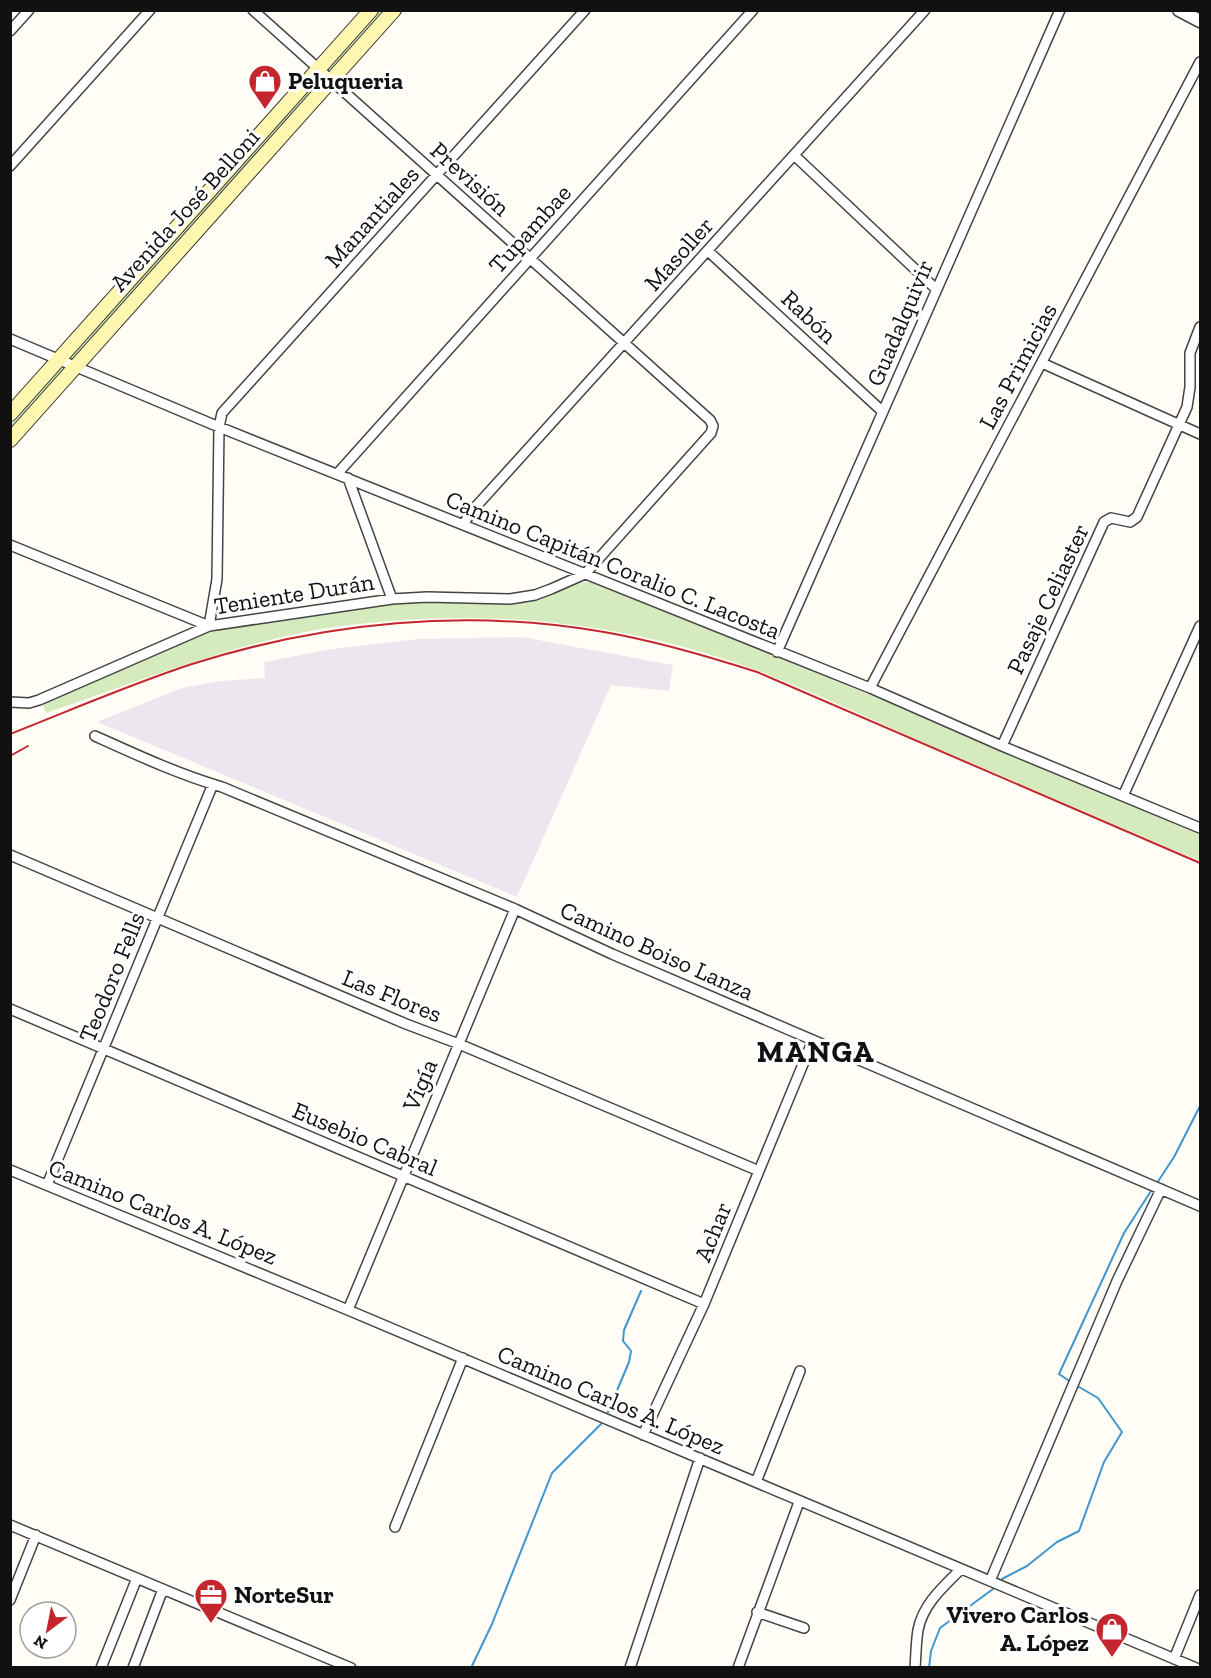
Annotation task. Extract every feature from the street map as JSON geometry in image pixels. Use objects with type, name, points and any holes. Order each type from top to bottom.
[{"type":"main road","name":"Avenida José Belloni","points":[[10,414],[371,10]]},
{"type":"main road","name":"Avenida José Belloni","points":[[10,440],[394,10]]},
{"type":"street","points":[[10,31],[29,10]]},
{"type":"street","points":[[10,166],[150,10]]},
{"type":"street","name":"Previsión","points":[[254,10],[710,420],[713,426],[711,433],[585,574]]},
{"type":"street","name":"Manantiales","points":[[219,427],[222,413],[585,10]]},
{"type":"street","name":"Tupambae","points":[[337,474],[753,10]]},
{"type":"street","name":"Masoller","points":[[463,525],[471,512],[925,10]]},
{"type":"street","name":"Guadalquivir","points":[[777,652],[1060,10]]},
{"type":"street","points":[[1179,10],[1200,21]]},
{"type":"street","name":"Las Primicias","points":[[870,688],[1200,62]]},
{"type":"street","points":[[794,155],[936,289]]},
{"type":"street","name":"Rabón","points":[[708,251],[883,412]]},
{"type":"street","name":"Pasaje Celiaster","points":[[1002,746],[1104,522],[1111,518],[1130,522],[1134,520],[1180,424],[1189,397],[1190,353],[1200,327]]},
{"type":"street","name":"Camino Capitán Coralio C. Lacosta","points":[[10,339],[219,427],[870,688],[1002,746],[1200,828]]},
{"type":"street","points":[[1042,363],[1200,434]]},
{"type":"street","points":[[10,545],[210,626],[217,579],[219,427]]},
{"type":"street","points":[[348,478],[392,599]]},
{"type":"street","name":"Teniente Durán","points":[[15,703],[39,700],[210,626],[392,599],[427,597],[510,599],[535,595],[585,574]]},
{"type":"street","points":[[1123,796],[1200,626]]},
{"type":"street","name":"Camino Boiso Lanza","points":[[95,736],[515,909],[612,954],[1200,1206]]},
{"type":"street","name":"Teodoro Fells","points":[[47,1185],[213,784]]},
{"type":"street","name":"Las Flores","points":[[10,855],[759,1171]]},
{"type":"street","name":"Vigía","points":[[348,1310],[515,909]]},
{"type":"street","name":"Eusebio Cabral","points":[[10,1009],[704,1304]]},
{"type":"street","name":"Achar","points":[[643,1435],[704,1304],[813,1040]]},
{"type":"street","name":"Camino Carlos A. López","points":[[10,1170],[463,1358],[1196,1668]]},
{"type":"street","points":[[990,1581],[1117,1281],[1161,1190]]},
{"type":"street","points":[[395,1527],[463,1358]]},
{"type":"street","points":[[756,1482],[800,1371]]},
{"type":"street","points":[[630,1668],[700,1458]]},
{"type":"street","points":[[738,1668],[800,1502]]},
{"type":"street","points":[[10,1525],[351,1668]]},
{"type":"street","points":[[10,1600],[36,1535]]},
{"type":"street","points":[[915,1668],[918,1629],[925,1610],[961,1569]]},
{"type":"street","points":[[101,1668],[137,1578]]},
{"type":"street","points":[[133,1668],[164,1589]]},
{"type":"street","points":[[1174,1659],[1200,1594]]},
{"type":"street","points":[[757,1612],[804,1628]]},
{"type":"shaded area","points":[[522,637],[673,665],[669,691],[611,685],[517,897],[97,722],[182,688],[220,681],[265,678],[264,662],[332,649],[418,639]]},
{"type":"green space","points":[[377,11],[390,11],[332,75],[325,69]]},
{"type":"green space","points":[[319,78],[323,80],[74,363],[68,360],[68,358]]},
{"type":"green space","points":[[59,367],[65,369],[11,435],[11,420]]},
{"type":"green space","points":[[591,582],[976,738],[1200,835],[1200,861],[769,675],[719,657],[667,643],[562,624],[509,619],[456,618],[403,620],[311,631],[272,639],[196,661],[46,713],[43,706],[47,700],[209,632],[287,617],[385,603],[520,602],[573,585]]},
{"type":"waterway","points":[[1157,1183],[1174,1157],[1200,1106]]},
{"type":"waterway","points":[[1068,1380],[1059,1374],[1124,1233],[1151,1191]]},
{"type":"waterway","points":[[608,1412],[629,1362],[631,1351],[623,1341],[624,1330],[641,1291]]},
{"type":"waterway","points":[[1002,1579],[1027,1566],[1057,1542],[1079,1531],[1104,1462],[1122,1432],[1098,1398],[1079,1387]]},
{"type":"waterway","points":[[471,1668],[492,1624],[552,1473],[601,1424]]},
{"type":"waterway","points":[[929,1668],[931,1651],[940,1628],[993,1589]]},
{"type":"railway","points":[[10,734],[192,664],[293,638],[396,623],[501,621],[552,625],[643,640],[757,672],[1200,863]]},
{"type":"railway","points":[[10,756],[28,746]]},
{"type":"place","name":"Peluqueria","points":[[265,110]]},
{"type":"place","name":"NorteSur","points":[[211,1624]]},
{"type":"place","name":"Vivero Carlos A. López","points":[[1112,1658]]},
{"type":"district","name":"MANGA","points":[[816,1052]]}]
